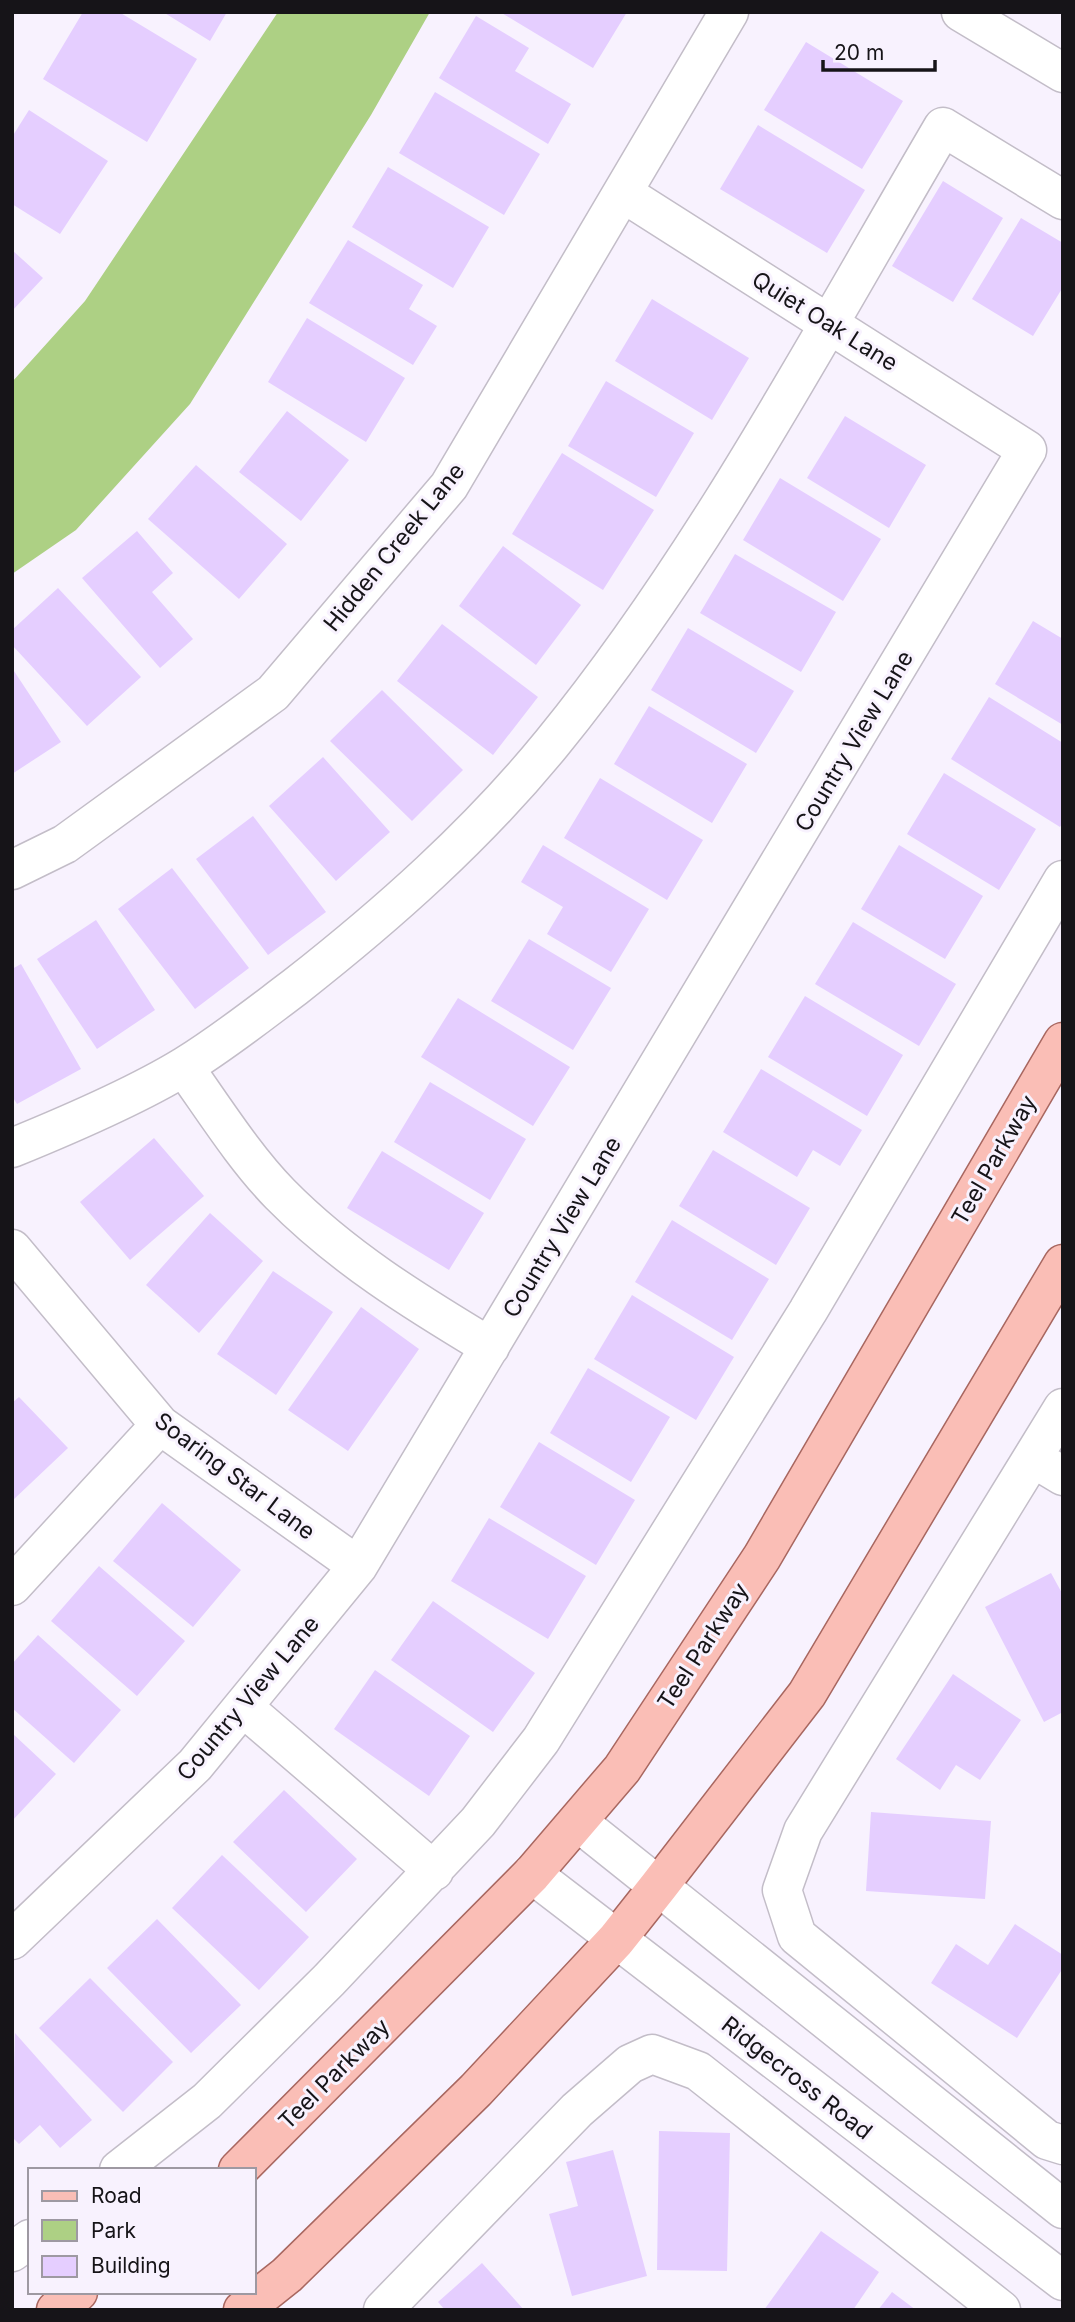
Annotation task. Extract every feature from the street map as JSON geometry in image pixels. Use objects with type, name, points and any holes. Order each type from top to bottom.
[{"type":"main road","name":"Teel Parkway","points":[[240,2168],[532,1874],[622,1769],[762,1557],[1063,1042]]},
{"type":"main road","points":[[243,2310],[287,2275],[477,2090],[616,1940],[658,1887],[807,1694],[1063,1264]]},
{"type":"main road","points":[[56,2310],[76,2294]]},
{"type":"street","name":"Hidden Creek Lane","points":[[12,870],[65,844],[273,693],[449,486],[729,12]]},
{"type":"street","points":[[961,12],[1063,73]]},
{"type":"street","points":[[12,1148],[184,1067],[250,1021],[368,930],[479,825],[551,745],[624,649],[668,583],[828,323],[943,127],[1063,200]]},
{"type":"street","name":"Quiet Oak Lane","points":[[623,193],[1027,450]]},
{"type":"street","name":"Country View Lane","points":[[12,1940],[195,1765],[358,1566],[1027,450]]},
{"type":"street","points":[[122,2168],[207,2102],[434,1871],[478,1822],[541,1740],[617,1622],[808,1311],[1063,880]]},
{"type":"street","points":[[184,1067],[279,1193],[328,1238],[401,1293],[490,1347]]},
{"type":"street","name":"Soaring Star Lane","points":[[12,1249],[160,1424],[358,1566]]},
{"type":"street","points":[[1063,1408],[1048,1467],[803,1831],[782,1890],[797,1936],[1047,2140],[1063,2145]]},
{"type":"street","points":[[12,1586],[160,1424]]},
{"type":"street","points":[[243,1707],[434,1871]]},
{"type":"street","points":[[579,1822],[1063,2209]]},
{"type":"street","name":"Ridgecross Road","points":[[532,1874],[1063,2281]]},
{"type":"street","points":[[383,2310],[577,2110],[630,2064],[652,2054],[698,2071],[1001,2310]]},
{"type":"street","points":[[12,2252],[28,2240]]},
{"type":"green space","points":[[278,12],[430,12],[371,115],[190,404],[76,530],[12,574],[12,382],[85,301]]},
{"type":"building","points":[[83,12],[119,12],[197,59],[147,142],[43,79]]},
{"type":"building","points":[[163,12],[227,12],[210,41]]},
{"type":"building","points":[[500,12],[627,12],[593,68]]},
{"type":"building","points":[[476,16],[529,48],[515,71],[571,104],[548,144],[439,78]]},
{"type":"building","points":[[806,42],[903,101],[862,169],[764,110]]},
{"type":"building","points":[[435,92],[540,154],[504,215],[399,153]]},
{"type":"building","points":[[29,110],[108,161],[60,234],[12,204],[12,137]]},
{"type":"building","points":[[758,125],[865,190],[827,253],[720,189]]},
{"type":"building","points":[[388,167],[489,227],[453,288],[352,227]]},
{"type":"building","points":[[943,181],[1003,218],[953,302],[892,266]]},
{"type":"building","points":[[1021,218],[1063,243],[1063,287],[1033,336],[972,299]]},
{"type":"building","points":[[348,240],[423,285],[409,309],[437,326],[413,365],[309,303]]},
{"type":"building","points":[[12,250],[43,278],[12,311]]},
{"type":"building","points":[[652,299],[749,358],[712,420],[615,361]]},
{"type":"building","points":[[307,318],[405,378],[366,442],[268,382]]},
{"type":"building","points":[[606,381],[694,433],[656,497],[568,446]]},
{"type":"building","points":[[287,411],[349,460],[301,521],[239,472]]},
{"type":"building","points":[[845,416],[926,465],[889,528],[807,478]]},
{"type":"building","points":[[562,453],[654,510],[603,590],[512,534]]},
{"type":"building","points":[[196,465],[287,544],[239,599],[148,519]]},
{"type":"building","points":[[780,478],[881,539],[843,601],[743,540]]},
{"type":"building","points":[[137,531],[173,573],[152,592],[193,639],[160,668],[82,578]]},
{"type":"building","points":[[503,546],[581,605],[536,665],[459,606]]},
{"type":"building","points":[[735,554],[836,612],[801,672],[700,613]]},
{"type":"building","points":[[58,588],[141,677],[87,726],[12,645],[12,630]]},
{"type":"building","points":[[1033,621],[1063,639],[1063,725],[995,684]]},
{"type":"building","points":[[442,624],[538,697],[493,755],[397,681]]},
{"type":"building","points":[[688,628],[794,691],[756,753],[651,690]]},
{"type":"building","points":[[12,668],[61,742],[12,774]]},
{"type":"building","points":[[382,690],[463,770],[412,821],[330,741]]},
{"type":"building","points":[[989,697],[1063,743],[1063,822],[1060,827],[951,759]]},
{"type":"building","points":[[649,706],[747,764],[712,823],[614,764]]},
{"type":"building","points":[[323,757],[390,832],[336,881],[269,806]]},
{"type":"building","points":[[944,773],[1036,829],[999,890],[907,834]]},
{"type":"building","points":[[600,778],[703,840],[667,900],[564,838]]},
{"type":"building","points":[[253,816],[326,912],[268,955],[196,859]]},
{"type":"building","points":[[543,845],[649,909],[611,972],[547,934],[563,907],[521,882]]},
{"type":"building","points":[[899,845],[983,896],[945,959],[861,909]]},
{"type":"building","points":[[172,868],[249,968],[195,1009],[118,909]]},
{"type":"building","points":[[96,920],[155,1010],[97,1049],[37,959]]},
{"type":"building","points":[[853,922],[956,984],[919,1046],[815,984]]},
{"type":"building","points":[[529,939],[611,988],[573,1050],[491,1001]]},
{"type":"building","points":[[21,964],[81,1069],[17,1104],[12,1096],[12,969]]},
{"type":"building","points":[[805,996],[903,1055],[867,1116],[768,1057]]},
{"type":"building","points":[[458,998],[570,1067],[533,1126],[421,1057]]},
{"type":"building","points":[[761,1069],[862,1130],[840,1166],[813,1150],[797,1177],[723,1132]]},
{"type":"building","points":[[430,1082],[526,1139],[490,1200],[394,1142]]},
{"type":"building","points":[[154,1138],[204,1196],[130,1260],[80,1202]]},
{"type":"building","points":[[713,1150],[810,1208],[776,1265],[679,1206]]},
{"type":"building","points":[[382,1151],[484,1213],[449,1270],[347,1208]]},
{"type":"building","points":[[210,1213],[263,1261],[199,1333],[146,1285]]},
{"type":"building","points":[[672,1220],[769,1279],[732,1340],[635,1282]]},
{"type":"building","points":[[273,1271],[333,1312],[276,1395],[217,1354]]},
{"type":"building","points":[[632,1295],[734,1357],[696,1420],[594,1359]]},
{"type":"building","points":[[361,1307],[419,1349],[348,1451],[288,1410]]},
{"type":"building","points":[[588,1368],[670,1417],[631,1482],[550,1433]]},
{"type":"building","points":[[19,1397],[68,1448],[12,1501],[12,1403]]},
{"type":"building","points":[[539,1442],[635,1500],[596,1565],[500,1507]]},
{"type":"building","points":[[162,1503],[241,1570],[193,1627],[113,1561]]},
{"type":"building","points":[[489,1518],[586,1576],[548,1639],[451,1581]]},
{"type":"building","points":[[99,1566],[185,1641],[137,1696],[51,1621]]},
{"type":"building","points":[[1051,1573],[1063,1595],[1063,1712],[1044,1722],[985,1607]]},
{"type":"building","points":[[433,1601],[535,1673],[493,1732],[391,1660]]},
{"type":"building","points":[[38,1635],[121,1710],[74,1763],[12,1708],[12,1664]]},
{"type":"building","points":[[375,1670],[470,1736],[429,1796],[334,1729]]},
{"type":"building","points":[[953,1674],[1021,1720],[980,1780],[956,1765],[940,1790],[896,1759]]},
{"type":"building","points":[[12,1733],[56,1774],[12,1821]]},
{"type":"building","points":[[284,1790],[357,1859],[306,1912],[233,1842]]},
{"type":"building","points":[[871,1812],[991,1821],[985,1899],[866,1891]]},
{"type":"building","points":[[222,1855],[309,1937],[259,1990],[172,1908]]},
{"type":"building","points":[[157,1919],[241,2005],[191,2053],[107,1968]]},
{"type":"building","points":[[1015,1924],[1063,1955],[1063,1968],[1017,2038],[931,1983],[956,1944],[988,1965]]},
{"type":"building","points":[[90,1978],[173,2062],[123,2112],[39,2028]]},
{"type":"building","points":[[15,2033],[92,2120],[60,2148],[40,2125],[19,2144],[12,2137]]},
{"type":"building","points":[[659,2131],[730,2133],[727,2271],[657,2270]]},
{"type":"building","points":[[613,2150],[647,2276],[572,2296],[549,2214],[578,2206],[566,2162]]},
{"type":"building","points":[[821,2231],[879,2272],[853,2310],[764,2310]]},
{"type":"building","points":[[482,2263],[524,2310],[445,2310],[438,2302]]},
{"type":"building","points":[[892,2292],[916,2310],[878,2310]]}]
